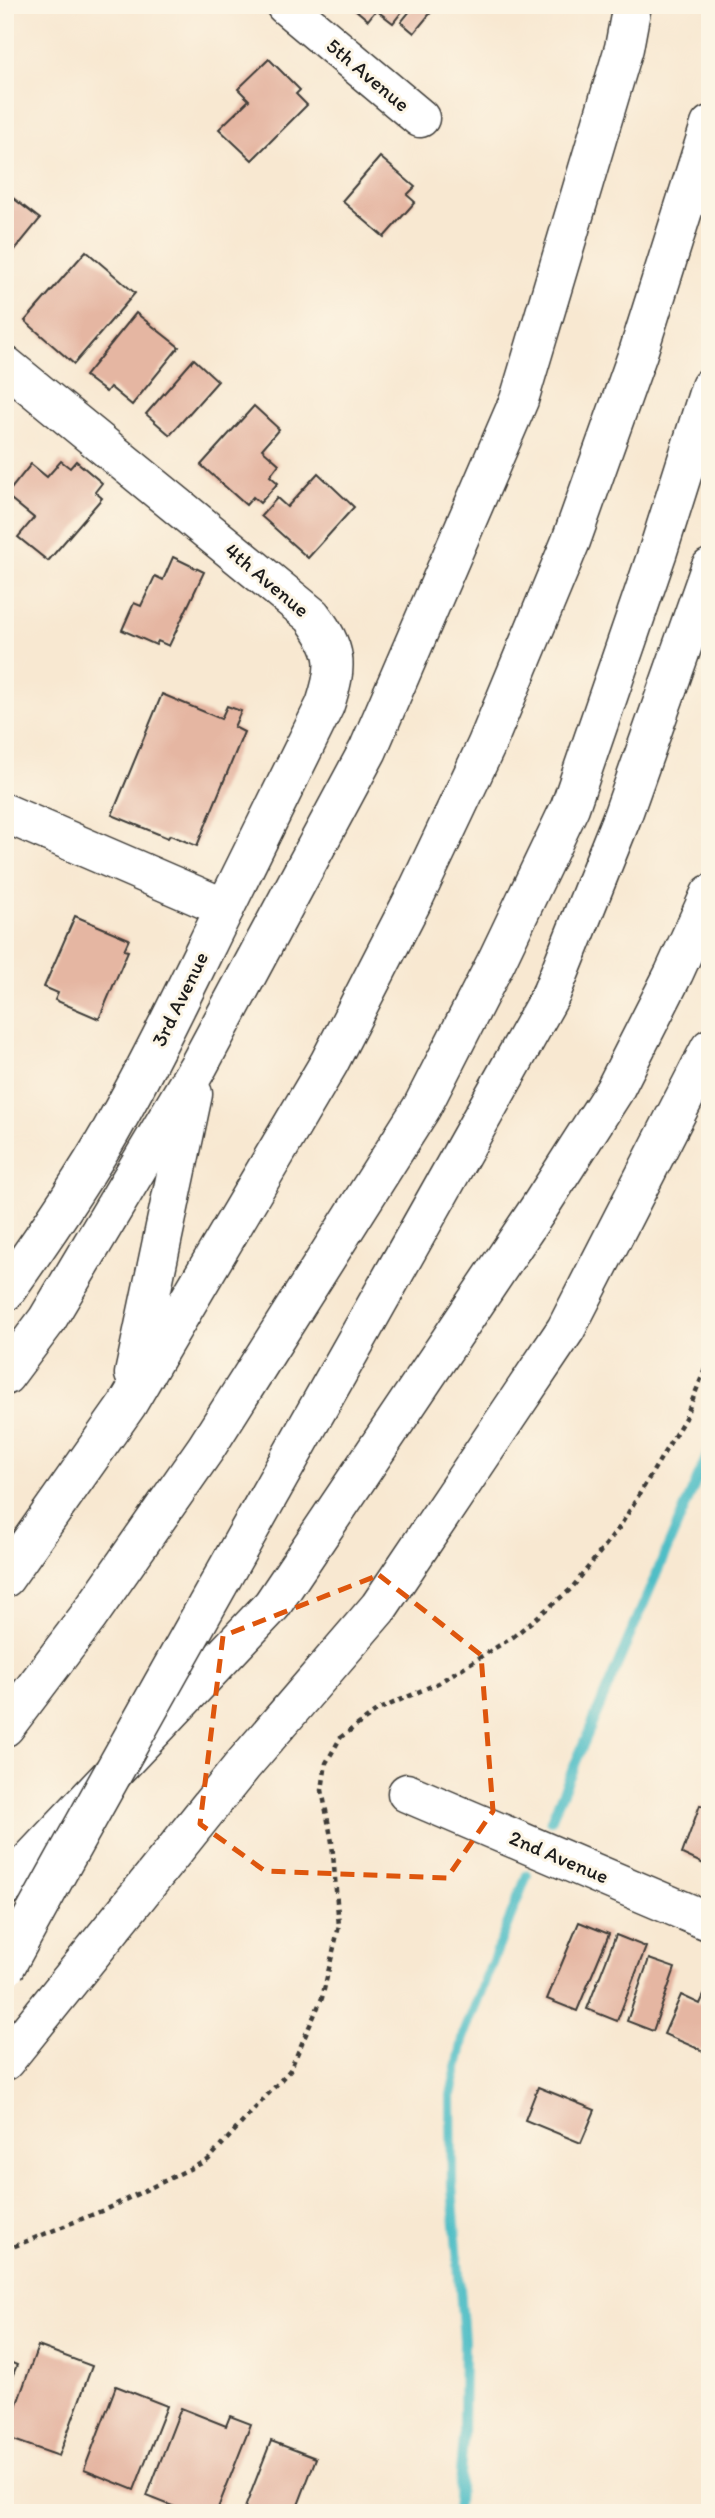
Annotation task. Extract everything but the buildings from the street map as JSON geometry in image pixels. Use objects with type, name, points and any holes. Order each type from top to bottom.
[{"type":"main road","name":"5th Avenue","points":[[285,5],[420,118]]},
{"type":"main road","points":[[5,1376],[47,1320],[199,1065],[368,750],[519,400],[624,48],[632,5]]},
{"type":"main road","points":[[5,1578],[127,1405],[329,1063],[415,896],[486,747],[571,541],[638,353],[710,125]]},
{"type":"main road","name":"4th Avenue","points":[[5,365],[312,616],[326,634],[334,659],[334,678],[325,705],[225,908]]},
{"type":"main road","points":[[5,1727],[88,1617],[206,1448],[422,1107],[497,960],[570,807],[658,551],[710,387]]},
{"type":"main road","points":[[5,1968],[148,1708],[288,1465],[551,994],[622,817],[710,568]]},
{"type":"main road","points":[[5,813],[225,908]]},
{"type":"main road","points":[[5,1887],[272,1605],[539,1209],[614,1091],[674,974],[710,894]]},
{"type":"main road","name":"3rd Avenue","points":[[5,1292],[60,1215],[110,1133],[165,1031],[225,908]]},
{"type":"main road","points":[[5,2061],[243,1765],[379,1607],[566,1329],[710,1048]]},
{"type":"main road","points":[[127,1405],[199,1065]]},
{"type":"main road","name":"2nd Avenue","points":[[407,1793],[710,1922]]},
{"type":"path","points":[[5,2250],[104,2210],[208,2160],[289,2070],[322,1998],[339,1926],[332,1842],[322,1790],[326,1763],[341,1737],[378,1710],[438,1682],[513,1637],[570,1589],[618,1528],[685,1418],[710,1357]]},
{"type":"highlighted area","points":[[379,1575],[481,1655],[493,1811],[447,1878],[265,1871],[200,1824],[223,1636]]},
{"type":"waterway","points":[[551,1820],[710,1449]]},
{"type":"waterway","points":[[457,2513],[463,2438],[464,2340],[452,2186],[451,2095],[465,2031],[527,1875]]}]
